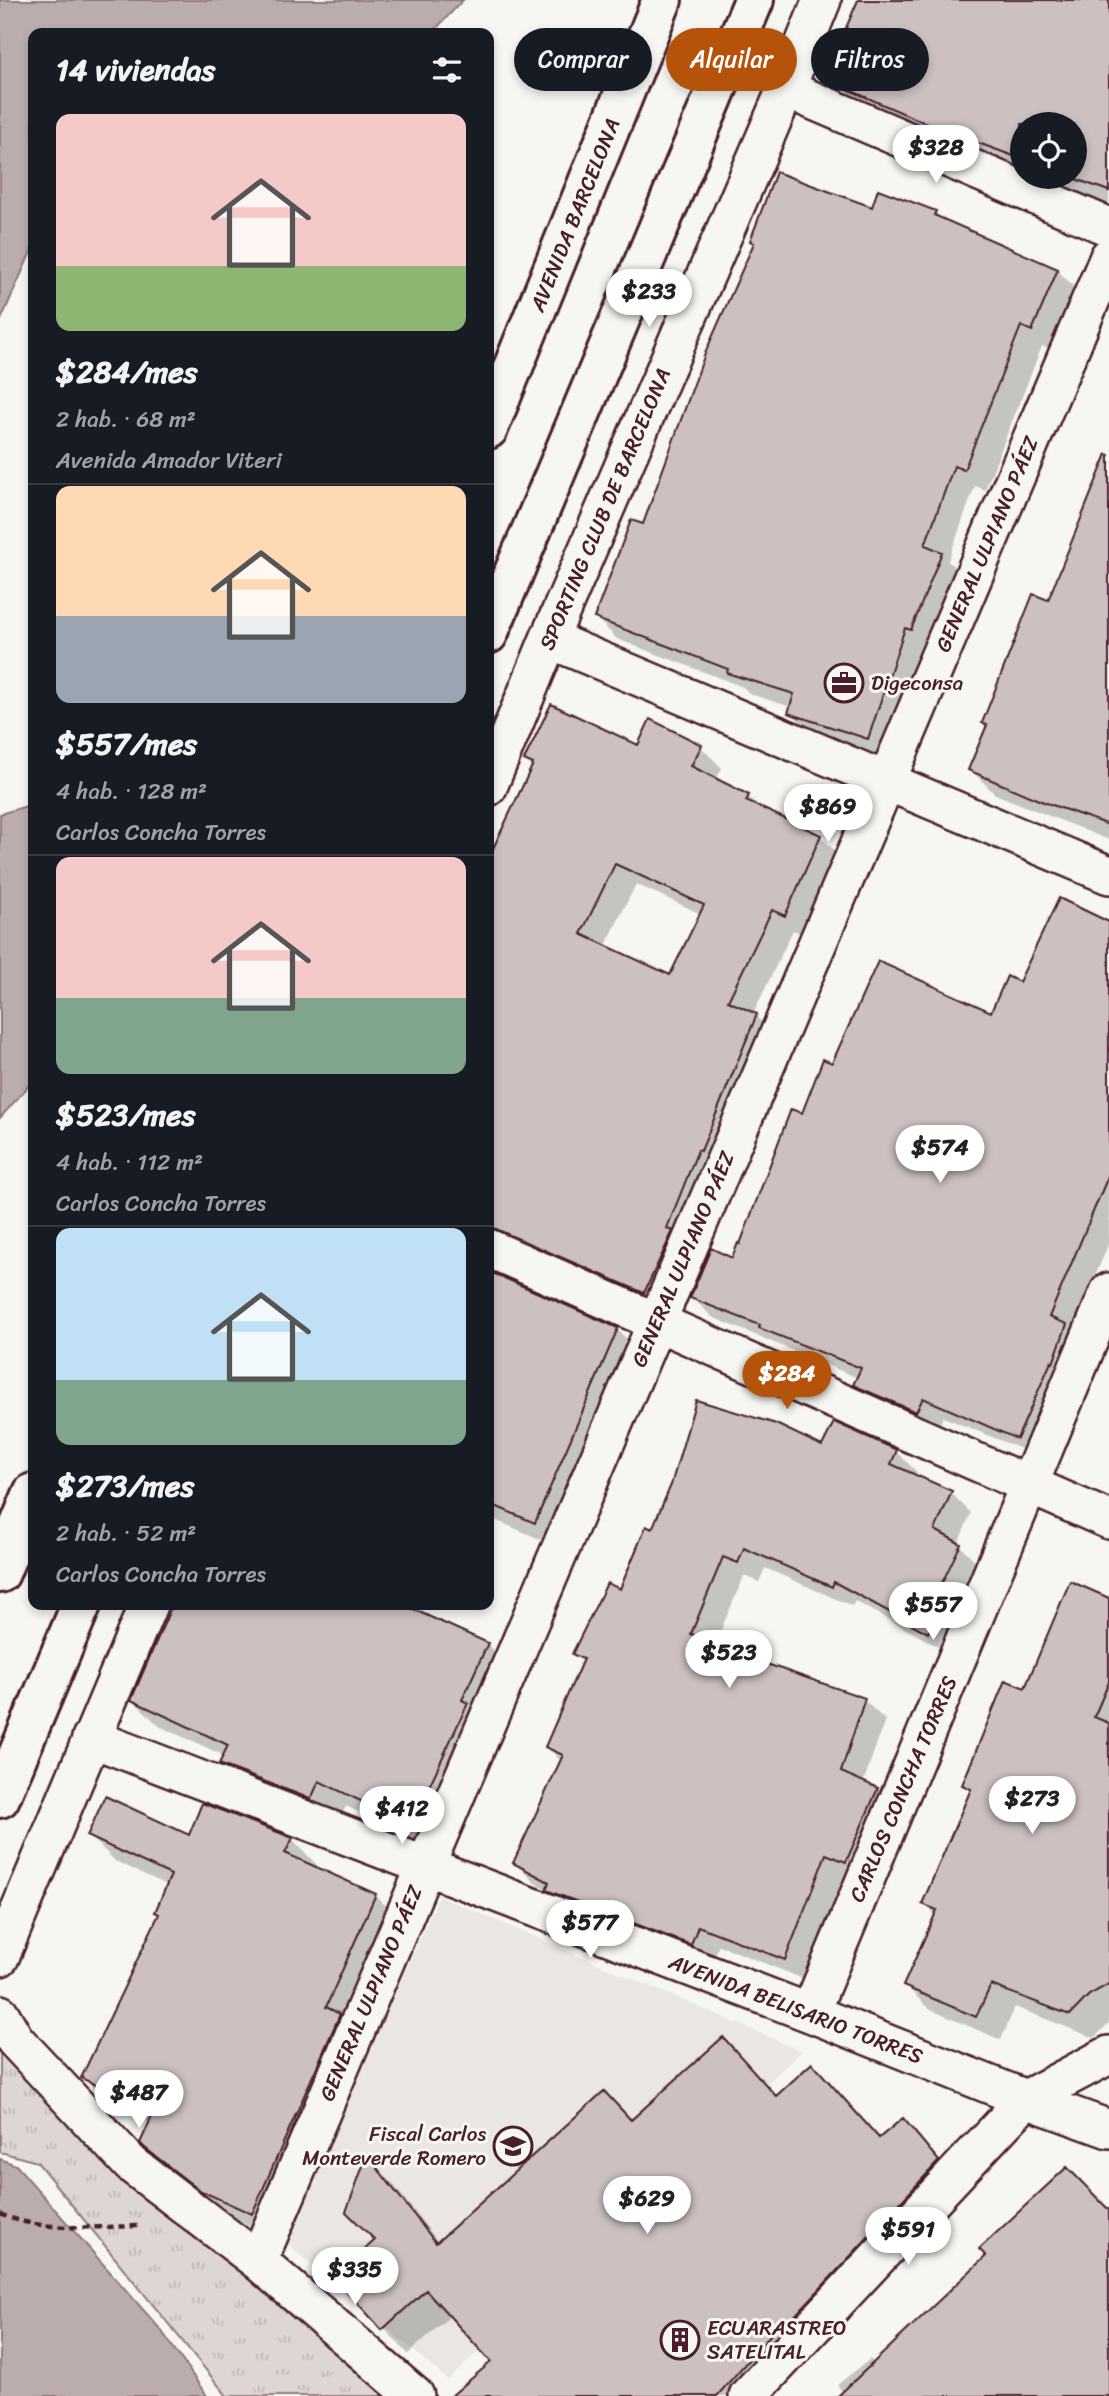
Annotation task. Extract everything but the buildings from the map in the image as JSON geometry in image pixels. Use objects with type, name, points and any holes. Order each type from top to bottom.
[{"type":"main road","name":"AVENIDA BARCELONA","points":[[494,414],[662,0]]},
{"type":"main road","points":[[494,620],[754,0]]},
{"type":"main road","points":[[0,1573],[28,1505]]},
{"type":"main road","points":[[0,1798],[79,1610]]},
{"type":"street","name":"SPORTING CLUB DE BARCELONA","points":[[797,61],[821,0]]},
{"type":"street","name":"SPORTING CLUB DE BARCELONA","points":[[494,772],[785,91]]},
{"type":"street","points":[[791,91],[1109,227]]},
{"type":"street","name":"GENERAL ULPIANO PÁEZ","points":[[258,2261],[1109,257]]},
{"type":"street","points":[[549,639],[1109,875]]},
{"type":"street","points":[[494,1251],[1109,1520]]},
{"type":"street","name":"CARLOS CONCHA TORRES","points":[[810,2014],[1109,1292]]},
{"type":"street","points":[[0,1957],[146,1610]]},
{"type":"street","name":"AVENIDA BELISARIO TORRES","points":[[92,1738],[1109,2129]]},
{"type":"street","points":[[0,2014],[15,2040],[131,2164],[258,2261],[415,2396]]},
{"type":"street","points":[[748,2396],[1026,2099],[1109,2055]]},
{"type":"path","points":[[0,2214],[18,2222],[85,2227]]},
{"type":"shaded area","points":[[0,0],[463,0],[437,28],[28,28],[28,258],[0,322]]},
{"type":"shaded area","points":[[28,806],[28,1087],[0,1118],[0,814]]},
{"type":"shaded area","name":"Fiscal Carlos Monteverde Romero","points":[[439,1896],[802,2051],[448,2380],[285,2242]]},
{"type":"shaded area","points":[[0,2159],[16,2165],[161,2330],[207,2396],[0,2396]]},
{"type":"green space","points":[[0,2037],[412,2396],[227,2396],[37,2162],[0,2152]]},
{"type":"place","name":"Digeconsa","points":[[844,683]]},
{"type":"place","name":"Fiscal Carlos Monteverde Romero","points":[[513,2146]]},
{"type":"place","name":"ECUARASTREO SATELITAL","points":[[680,2340]]}]
